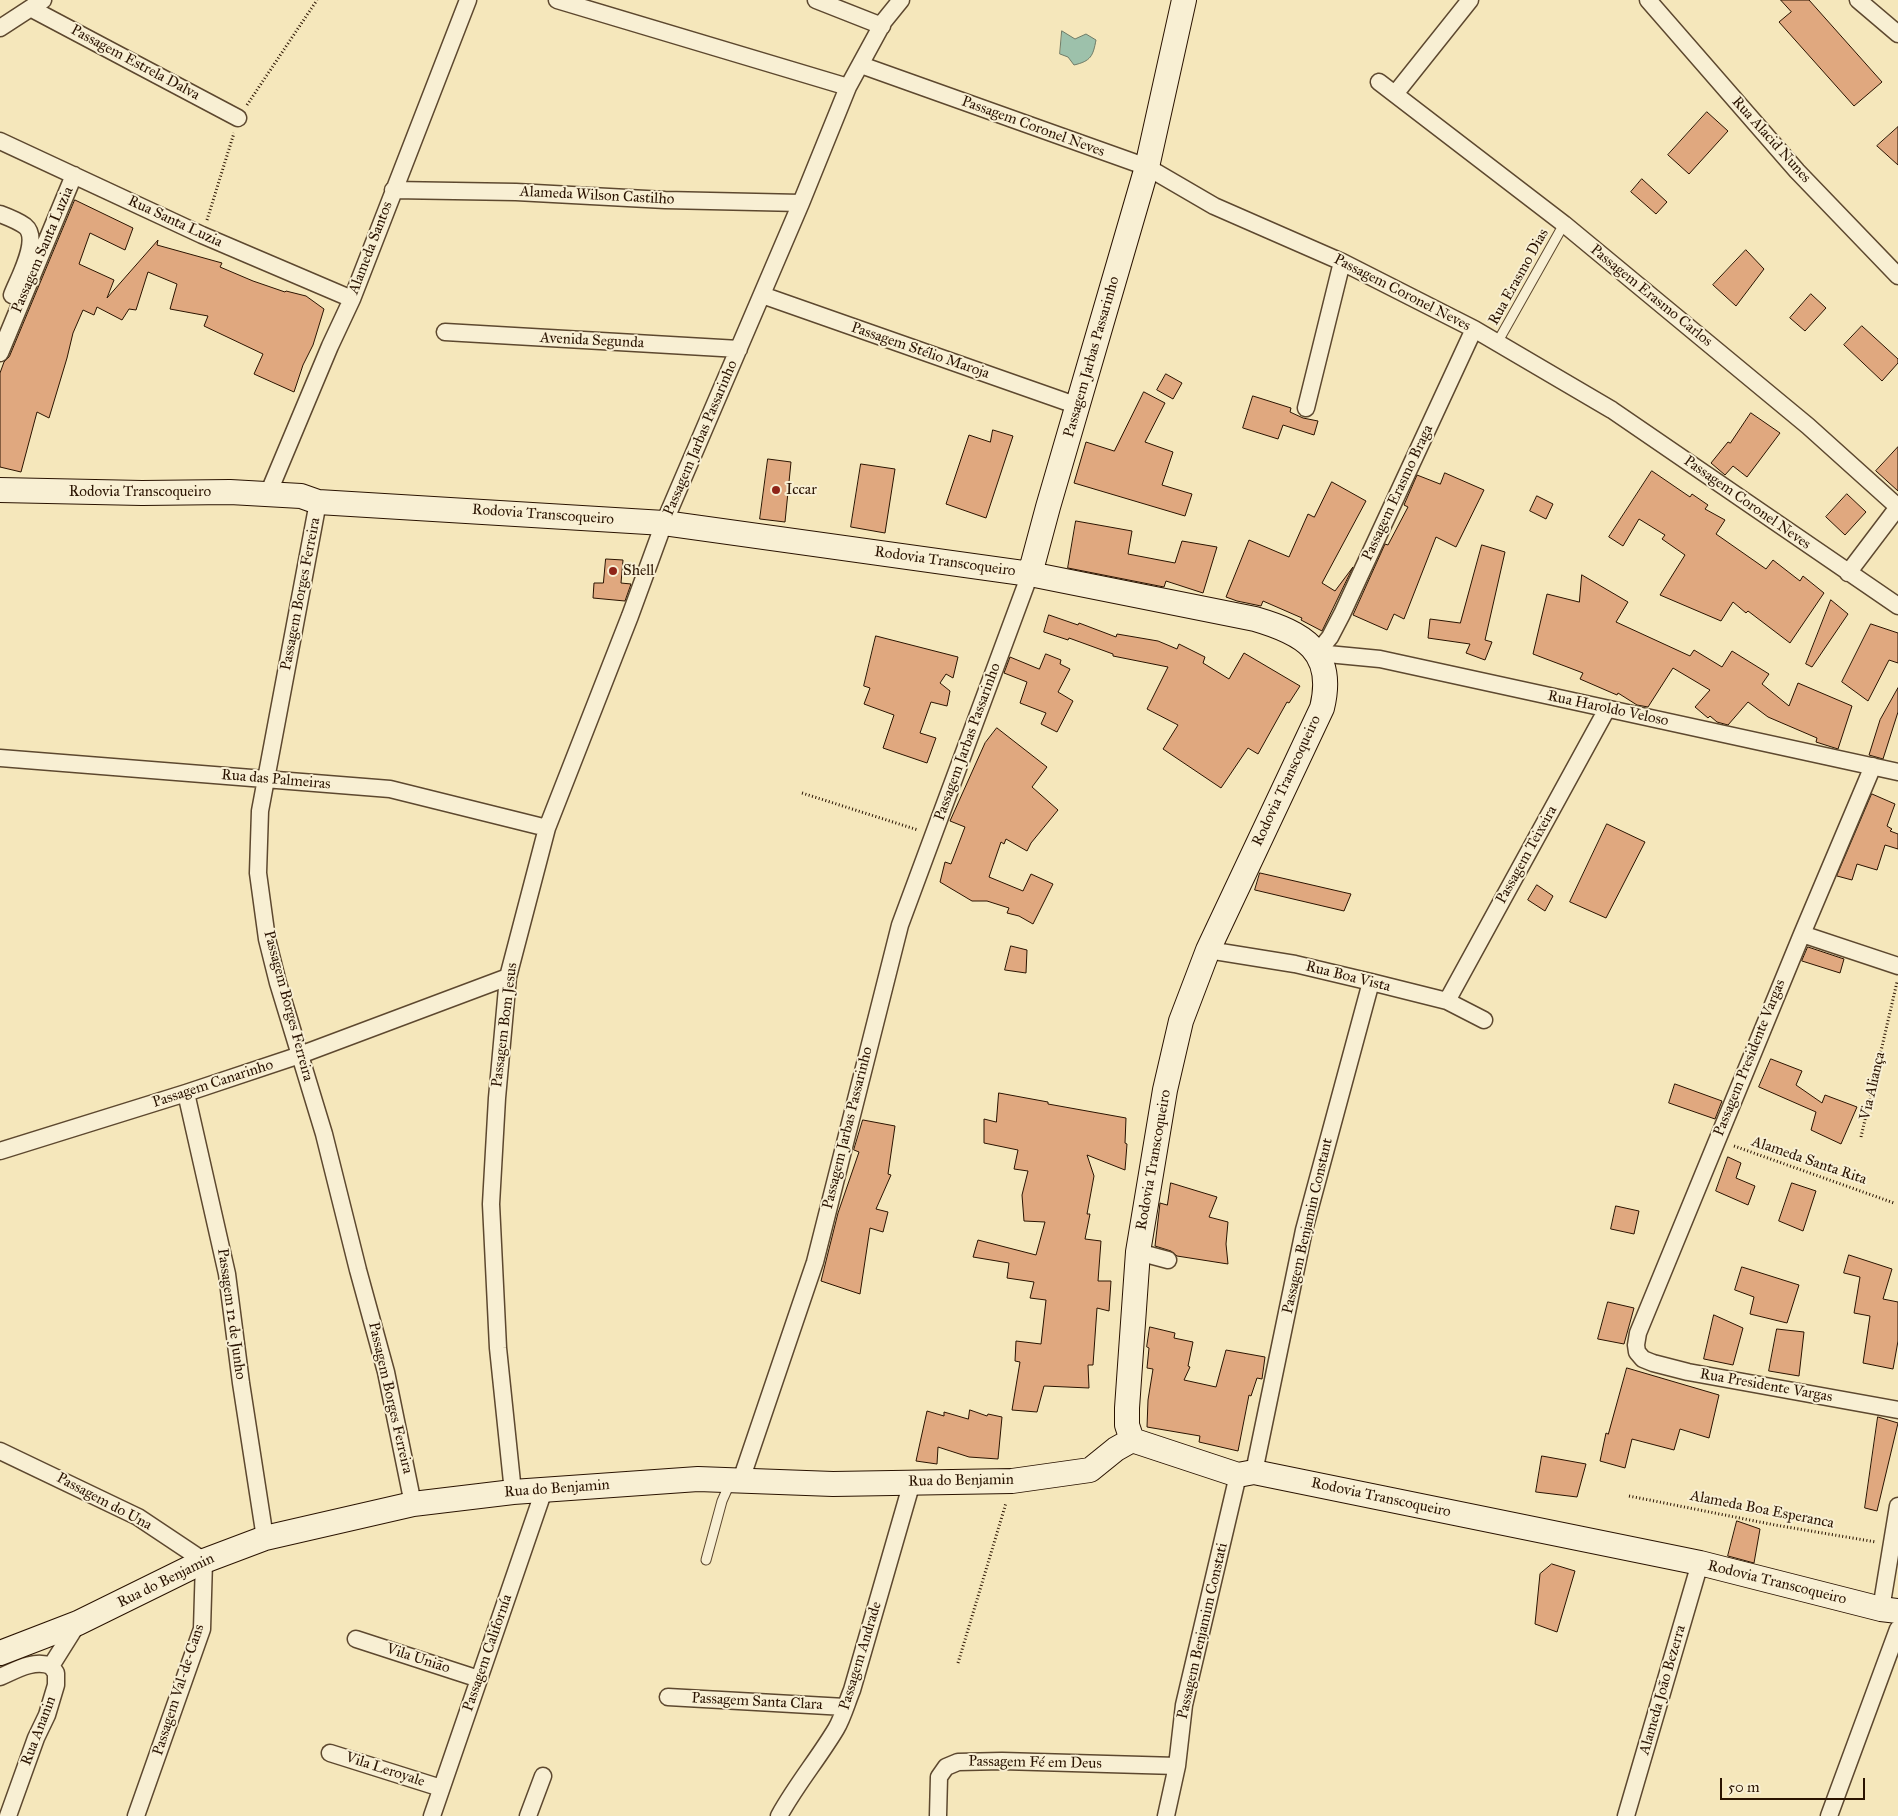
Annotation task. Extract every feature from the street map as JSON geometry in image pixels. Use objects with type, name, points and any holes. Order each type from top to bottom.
[{"type":"main road","name":"Passagem Jarbas Passarinho","points":[[1030,574],[1147,167],[1184,0]]},
{"type":"main road","name":"Rodovia Transcoqueiro","points":[[0,490],[142,493],[230,492],[301,496],[318,502],[664,523],[1030,574],[1255,619],[1282,627],[1302,638],[1317,653],[1325,673],[1326,691],[1322,708],[1208,950],[1181,1021],[1165,1090],[1138,1252],[1127,1408],[1127,1425],[1132,1440],[1246,1474],[1700,1563],[1890,1610]]},
{"type":"main road","name":"Rua do Benjamin","points":[[0,1653],[78,1623],[204,1561],[265,1538],[413,1504],[513,1492],[698,1478],[833,1484],[1012,1481],[1090,1470],[1116,1449],[1132,1440]]},
{"type":"street","name":"Alameda Santos","points":[[268,494],[330,346],[352,300],[468,0]]},
{"type":"street","points":[[557,0],[848,87]]},
{"type":"street","points":[[816,0],[882,26]]},
{"type":"street","name":"Passagem Jarbas Passarinho","points":[[664,523],[801,203],[848,87],[882,26],[901,0]]},
{"type":"street","points":[[1395,94],[1470,0]]},
{"type":"street","name":"Rua Alacid Nunes","points":[[1648,0],[1797,171],[1896,269]]},
{"type":"street","points":[[1858,0],[1898,34]]},
{"type":"street","points":[[0,28],[38,4]]},
{"type":"street","name":"Passagem Estrela Dalva","points":[[38,4],[238,118]]},
{"type":"street","name":"Passagem Coronel Neves","points":[[861,65],[1147,167],[1214,206],[1342,262],[1474,329],[1612,410],[1898,606]]},
{"type":"street","name":"Passagem Erasmo Carlos","points":[[1379,82],[1564,224],[1808,426],[1898,507]]},
{"type":"street","name":"Rua Santa Luzia","points":[[0,141],[202,235],[352,300]]},
{"type":"street","name":"Passagem Santa Luzia","points":[[0,353],[74,176]]},
{"type":"street","name":"Alameda Wilson Castilho","points":[[393,190],[516,192],[665,200],[801,203]]},
{"type":"street","points":[[0,214],[25,226],[31,234],[31,245],[0,325]]},
{"type":"street","points":[[1306,408],[1342,262]]},
{"type":"street","name":"Passagem Stélio Maroja","points":[[762,295],[1078,406]]},
{"type":"street","name":"Passagem Erasmo Braga","points":[[1317,653],[1330,636],[1342,614],[1474,329]]},
{"type":"street","name":"Avenida Segunda","points":[[445,332],[739,349]]},
{"type":"street","name":"Passagem Borges Ferreira","points":[[318,502],[265,779],[260,811],[258,873],[267,939],[278,983],[324,1134],[386,1372],[413,1504]]},
{"type":"street","points":[[1848,573],[1898,507]]},
{"type":"street","name":"Passagem Bom Jesus","points":[[513,1492],[498,1348],[491,1204],[497,1098],[508,977],[547,828],[664,523]]},
{"type":"street","name":"Passagem Jarbas Passarinho","points":[[736,1480],[815,1262],[900,925],[1030,574]]},
{"type":"street","name":"Rua Haroldo Veloso","points":[[1317,653],[1380,659],[1898,772]]},
{"type":"street","name":"Passagem Teixeira","points":[[1447,1001],[1607,709]]},
{"type":"street","name":"Rua das Palmeiras","points":[[0,758],[390,789],[547,828]]},
{"type":"street","name":"Passagem Presidente Vargas","points":[[1637,1352],[1638,1333],[1716,1140],[1872,766]]},
{"type":"street","points":[[1802,934],[1898,966]]},
{"type":"street","name":"Rua Boa Vista","points":[[1208,950],[1295,964],[1447,1001],[1484,1020]]},
{"type":"street","name":"Passagem Canarinho","points":[[0,1150],[186,1093],[300,1055],[508,977]]},
{"type":"street","name":"Passagem Benjamin Constant","points":[[1246,1474],[1304,1230],[1371,982]]},
{"type":"street","name":"Passagem 12 de Junho","points":[[186,1093],[227,1274],[241,1383],[265,1538]]},
{"type":"street","points":[[1138,1252],[1168,1260]]},
{"type":"street","name":"Rua Presidente Vargas","points":[[1637,1352],[1643,1359],[1653,1363],[1688,1372],[1898,1410]]},
{"type":"street","name":"Passagem do Una","points":[[0,1451],[138,1517],[204,1561]]},
{"type":"street","name":"Passagem Benjamim Constati","points":[[1166,1816],[1176,1766],[1184,1704],[1246,1474]]},
{"type":"street","name":"Passagem Andrade","points":[[779,1816],[800,1781],[837,1727],[846,1707],[912,1482]]},
{"type":"street","name":"Passagem Californía","points":[[432,1816],[544,1490]]},
{"type":"street","points":[[1890,1610],[1891,1544],[1898,1506]]},
{"type":"street","name":"Passagem Val-de-Cans","points":[[136,1816],[202,1629],[204,1561]]},
{"type":"street","name":"Alameda João Bezerra","points":[[1626,1816],[1700,1563]]},
{"type":"street","points":[[0,1676],[35,1663],[51,1666],[78,1623]]},
{"type":"street","points":[[1829,1816],[1898,1629]]},
{"type":"street","name":"Vila União","points":[[356,1640],[479,1679]]},
{"type":"street","name":"Rua Ananin","points":[[8,1816],[47,1715],[56,1685],[56,1673],[51,1666]]},
{"type":"street","name":"Passagem Santa Clara","points":[[668,1697],[846,1707]]},
{"type":"street","name":"Vila Leroyale","points":[[330,1753],[441,1788]]},
{"type":"street","name":"Passagem Fé em Deus","points":[[938,1816],[939,1777],[946,1767],[958,1762],[1002,1761],[1176,1766]]},
{"type":"street","points":[[528,1816],[543,1776]]},
{"type":"lane","name":"Rua Erasmo Dias","points":[[1497,343],[1564,224]]},
{"type":"lane","points":[[706,1560],[722,1501],[736,1480]]},
{"type":"path","points":[[802,793],[933,835]]},
{"type":"path","name":"Via Aliança","points":[[1861,1137],[1898,976]]},
{"type":"path","name":"Alameda Santa Rita","points":[[1716,1140],[1894,1203]]},
{"type":"path","name":"Alameda Boa Esperanca","points":[[1629,1496],[1775,1525],[1891,1544]]},
{"type":"path","points":[[958,1663],[999,1527]]},
{"type":"shaded area","points":[[1062,31],[1075,39],[1086,34],[1096,40],[1094,50],[1088,60],[1074,65],[1068,57],[1060,54]]},
{"type":"building","points":[[1781,0],[1809,0],[1882,82],[1854,106],[1779,22],[1791,12]]},
{"type":"building","points":[[1707,112],[1728,131],[1689,174],[1668,155]]},
{"type":"building","points":[[1898,127],[1898,165],[1877,146]]},
{"type":"building","points":[[1642,179],[1667,202],[1656,214],[1631,192]]},
{"type":"building","points":[[75,200],[133,228],[125,250],[90,233],[79,264],[114,280],[107,298],[158,240],[157,245],[222,263],[220,267],[253,281],[285,292],[306,296],[324,309],[313,345],[303,365],[294,392],[254,374],[263,354],[204,326],[208,316],[170,309],[177,284],[148,272],[136,310],[129,309],[122,320],[97,307],[94,315],[83,310],[73,333],[49,418],[37,412],[21,472],[0,467],[0,373],[4,362],[9,357]]},
{"type":"building","points":[[1746,250],[1764,269],[1736,306],[1713,285]]},
{"type":"building","points":[[1811,294],[1826,308],[1805,331],[1790,318]]},
{"type":"building","points":[[1862,326],[1898,359],[1898,363],[1882,381],[1844,345]]},
{"type":"building","points":[[1166,374],[1182,383],[1173,399],[1157,390]]},
{"type":"building","points":[[1144,392],[1165,403],[1145,442],[1173,452],[1162,485],[1192,494],[1185,516],[1074,483],[1086,442],[1114,451]]},
{"type":"building","points":[[1253,396],[1291,408],[1290,412],[1303,418],[1318,421],[1314,435],[1283,425],[1278,439],[1243,428]]},
{"type":"building","points":[[1751,413],[1780,433],[1747,477],[1733,466],[1725,475],[1711,463],[1728,442],[1730,443]]},
{"type":"building","points":[[993,430],[1013,436],[986,518],[946,504],[969,435],[990,442]]},
{"type":"building","points":[[1898,447],[1898,491],[1876,471]]},
{"type":"building","name":"Iccar","points":[[768,459],[791,462],[785,522],[760,519]]},
{"type":"building","points":[[861,464],[895,469],[885,533],[851,527]]},
{"type":"building","points":[[1652,471],[1690,497],[1692,494],[1708,505],[1705,509],[1725,520],[1716,534],[1766,569],[1773,560],[1800,581],[1803,576],[1824,593],[1790,643],[1733,602],[1721,621],[1660,595],[1685,555],[1662,539],[1665,535],[1639,519],[1623,546],[1609,537]]},
{"type":"building","points":[[1445,473],[1484,490],[1456,547],[1436,537],[1404,619],[1394,614],[1387,630],[1353,615],[1385,544],[1388,545],[1408,507],[1404,505],[1417,475],[1440,484]]},
{"type":"building","points":[[1332,482],[1366,501],[1322,583],[1335,591],[1353,567],[1322,631],[1301,620],[1302,618],[1263,601],[1261,606],[1226,597],[1249,540],[1289,557],[1308,514],[1314,517]]},
{"type":"building","points":[[1847,494],[1866,512],[1845,535],[1826,517]]},
{"type":"building","points":[[1537,496],[1553,504],[1546,519],[1530,511]]},
{"type":"building","points":[[1076,521],[1132,531],[1128,554],[1175,563],[1182,541],[1217,547],[1203,593],[1166,581],[1164,587],[1068,568]]},
{"type":"building","points":[[1482,545],[1505,552],[1485,640],[1492,642],[1485,660],[1466,653],[1470,644],[1428,638],[1430,619],[1460,623]]},
{"type":"building","name":"Shell","points":[[606,559],[623,560],[621,583],[631,584],[625,601],[593,598],[594,583],[603,583]]},
{"type":"building","points":[[1582,575],[1628,602],[1616,622],[1690,656],[1694,650],[1722,667],[1732,651],[1769,674],[1762,684],[1789,706],[1798,683],[1852,706],[1838,749],[1816,742],[1817,738],[1768,717],[1748,702],[1728,725],[1717,722],[1710,716],[1708,718],[1695,707],[1710,690],[1673,668],[1648,707],[1637,705],[1618,693],[1617,695],[1580,679],[1583,673],[1533,654],[1547,594],[1579,602]]},
{"type":"building","points":[[1831,600],[1848,614],[1812,667],[1806,664]]},
{"type":"building","points":[[1049,615],[1078,625],[1079,623],[1116,637],[1117,634],[1158,641],[1177,649],[1179,644],[1205,657],[1203,663],[1229,679],[1244,653],[1300,686],[1289,703],[1287,702],[1258,754],[1248,748],[1221,788],[1163,749],[1178,725],[1147,709],[1168,667],[1113,656],[1113,654],[1069,638],[1068,640],[1044,632]]},
{"type":"building","points":[[1871,624],[1898,633],[1898,663],[1889,660],[1868,701],[1842,682]]},
{"type":"building","points":[[876,636],[958,657],[953,678],[946,674],[940,683],[950,691],[947,706],[931,702],[920,733],[936,738],[927,763],[883,748],[894,715],[864,704],[870,688],[864,686]]},
{"type":"building","points":[[1046,654],[1061,660],[1060,664],[1070,669],[1058,692],[1073,701],[1057,732],[1041,724],[1046,713],[1020,703],[1027,682],[1004,673],[1010,657],[1039,669]]},
{"type":"building","points":[[1898,688],[1898,712],[1883,759],[1869,755],[1880,720]]},
{"type":"building","points":[[997,728],[1047,767],[1032,787],[1058,810],[1031,843],[1027,851],[1006,839],[1004,844],[1001,842],[989,877],[1023,891],[1031,874],[1053,884],[1033,924],[1019,916],[1007,913],[1009,908],[987,901],[972,901],[940,882],[945,862],[951,864],[965,827],[950,821],[985,743]]},
{"type":"building","points":[[1872,794],[1895,804],[1887,826],[1892,829],[1890,831],[1898,834],[1898,849],[1885,845],[1877,870],[1857,864],[1852,880],[1837,876]]},
{"type":"building","points":[[1607,824],[1645,842],[1606,918],[1570,902]]},
{"type":"building","points":[[1260,873],[1351,894],[1344,911],[1255,890]]},
{"type":"building","points":[[1537,885],[1553,896],[1545,911],[1528,900]]},
{"type":"building","points":[[1011,946],[1027,950],[1026,973],[1005,970]]},
{"type":"building","points":[[1808,947],[1844,959],[1840,973],[1802,961]]},
{"type":"building","points":[[1771,1059],[1802,1071],[1796,1085],[1822,1103],[1825,1095],[1857,1107],[1841,1144],[1811,1130],[1816,1112],[1759,1087]]},
{"type":"building","points":[[1675,1084],[1722,1101],[1715,1119],[1669,1103]]},
{"type":"building","points":[[999,1093],[1126,1118],[1125,1170],[1087,1155],[1094,1176],[1087,1214],[1090,1214],[1085,1239],[1101,1241],[1098,1281],[1111,1281],[1109,1311],[1097,1308],[1093,1365],[1088,1365],[1089,1388],[1044,1386],[1037,1412],[1012,1410],[1020,1362],[1015,1361],[1016,1341],[1041,1344],[1046,1300],[1030,1298],[1034,1282],[1007,1278],[1009,1263],[973,1257],[978,1240],[1036,1255],[1045,1222],[1024,1221],[1022,1195],[1028,1171],[1014,1169],[1018,1150],[984,1143],[984,1119],[996,1122]]},
{"type":"building","points":[[863,1120],[895,1126],[888,1174],[891,1175],[876,1209],[888,1212],[883,1232],[870,1228],[860,1294],[821,1281],[838,1213],[859,1152],[854,1150]]},
{"type":"building","points":[[1728,1157],[1741,1163],[1736,1178],[1755,1186],[1748,1205],[1716,1191]]},
{"type":"building","points":[[1171,1183],[1217,1197],[1209,1217],[1228,1222],[1226,1244],[1228,1264],[1177,1256],[1171,1251],[1155,1246],[1160,1203],[1167,1205]]},
{"type":"building","points":[[1792,1183],[1816,1191],[1803,1231],[1779,1221]]},
{"type":"building","points":[[1616,1206],[1639,1211],[1634,1234],[1611,1229]]},
{"type":"building","points":[[1849,1255],[1892,1269],[1883,1299],[1898,1302],[1898,1341],[1893,1369],[1863,1363],[1870,1316],[1854,1313],[1860,1277],[1844,1273]]},
{"type":"building","points":[[1742,1267],[1799,1285],[1787,1323],[1750,1314],[1754,1297],[1735,1290]]},
{"type":"building","points":[[1608,1302],[1634,1308],[1624,1344],[1598,1339]]},
{"type":"building","points":[[1714,1315],[1743,1328],[1733,1365],[1704,1359]]},
{"type":"building","points":[[1150,1327],[1175,1333],[1174,1338],[1193,1342],[1188,1366],[1190,1367],[1184,1380],[1216,1387],[1226,1350],[1265,1357],[1262,1379],[1257,1378],[1251,1396],[1249,1395],[1238,1451],[1199,1442],[1200,1436],[1147,1427],[1148,1400],[1153,1369],[1147,1368],[1149,1348],[1147,1347]]},
{"type":"building","points":[[1777,1329],[1804,1332],[1799,1376],[1769,1371]]},
{"type":"building","points":[[1627,1368],[1719,1395],[1709,1438],[1680,1429],[1674,1450],[1632,1439],[1625,1468],[1600,1461],[1606,1433],[1608,1434]]},
{"type":"building","points":[[970,1410],[987,1416],[988,1414],[1002,1417],[998,1459],[969,1457],[938,1447],[937,1464],[916,1461],[927,1411],[944,1416],[944,1412],[968,1419]]},
{"type":"building","points":[[1878,1417],[1898,1423],[1877,1511],[1865,1508]]},
{"type":"building","points":[[1542,1456],[1586,1464],[1577,1497],[1536,1492]]},
{"type":"building","points":[[1737,1521],[1760,1529],[1754,1563],[1728,1556]]},
{"type":"building","points":[[1552,1564],[1575,1571],[1557,1632],[1535,1624],[1540,1574]]},
{"type":"place","name":"Iccar","points":[[776,490]]},
{"type":"place","name":"Shell","points":[[613,571]]}]
